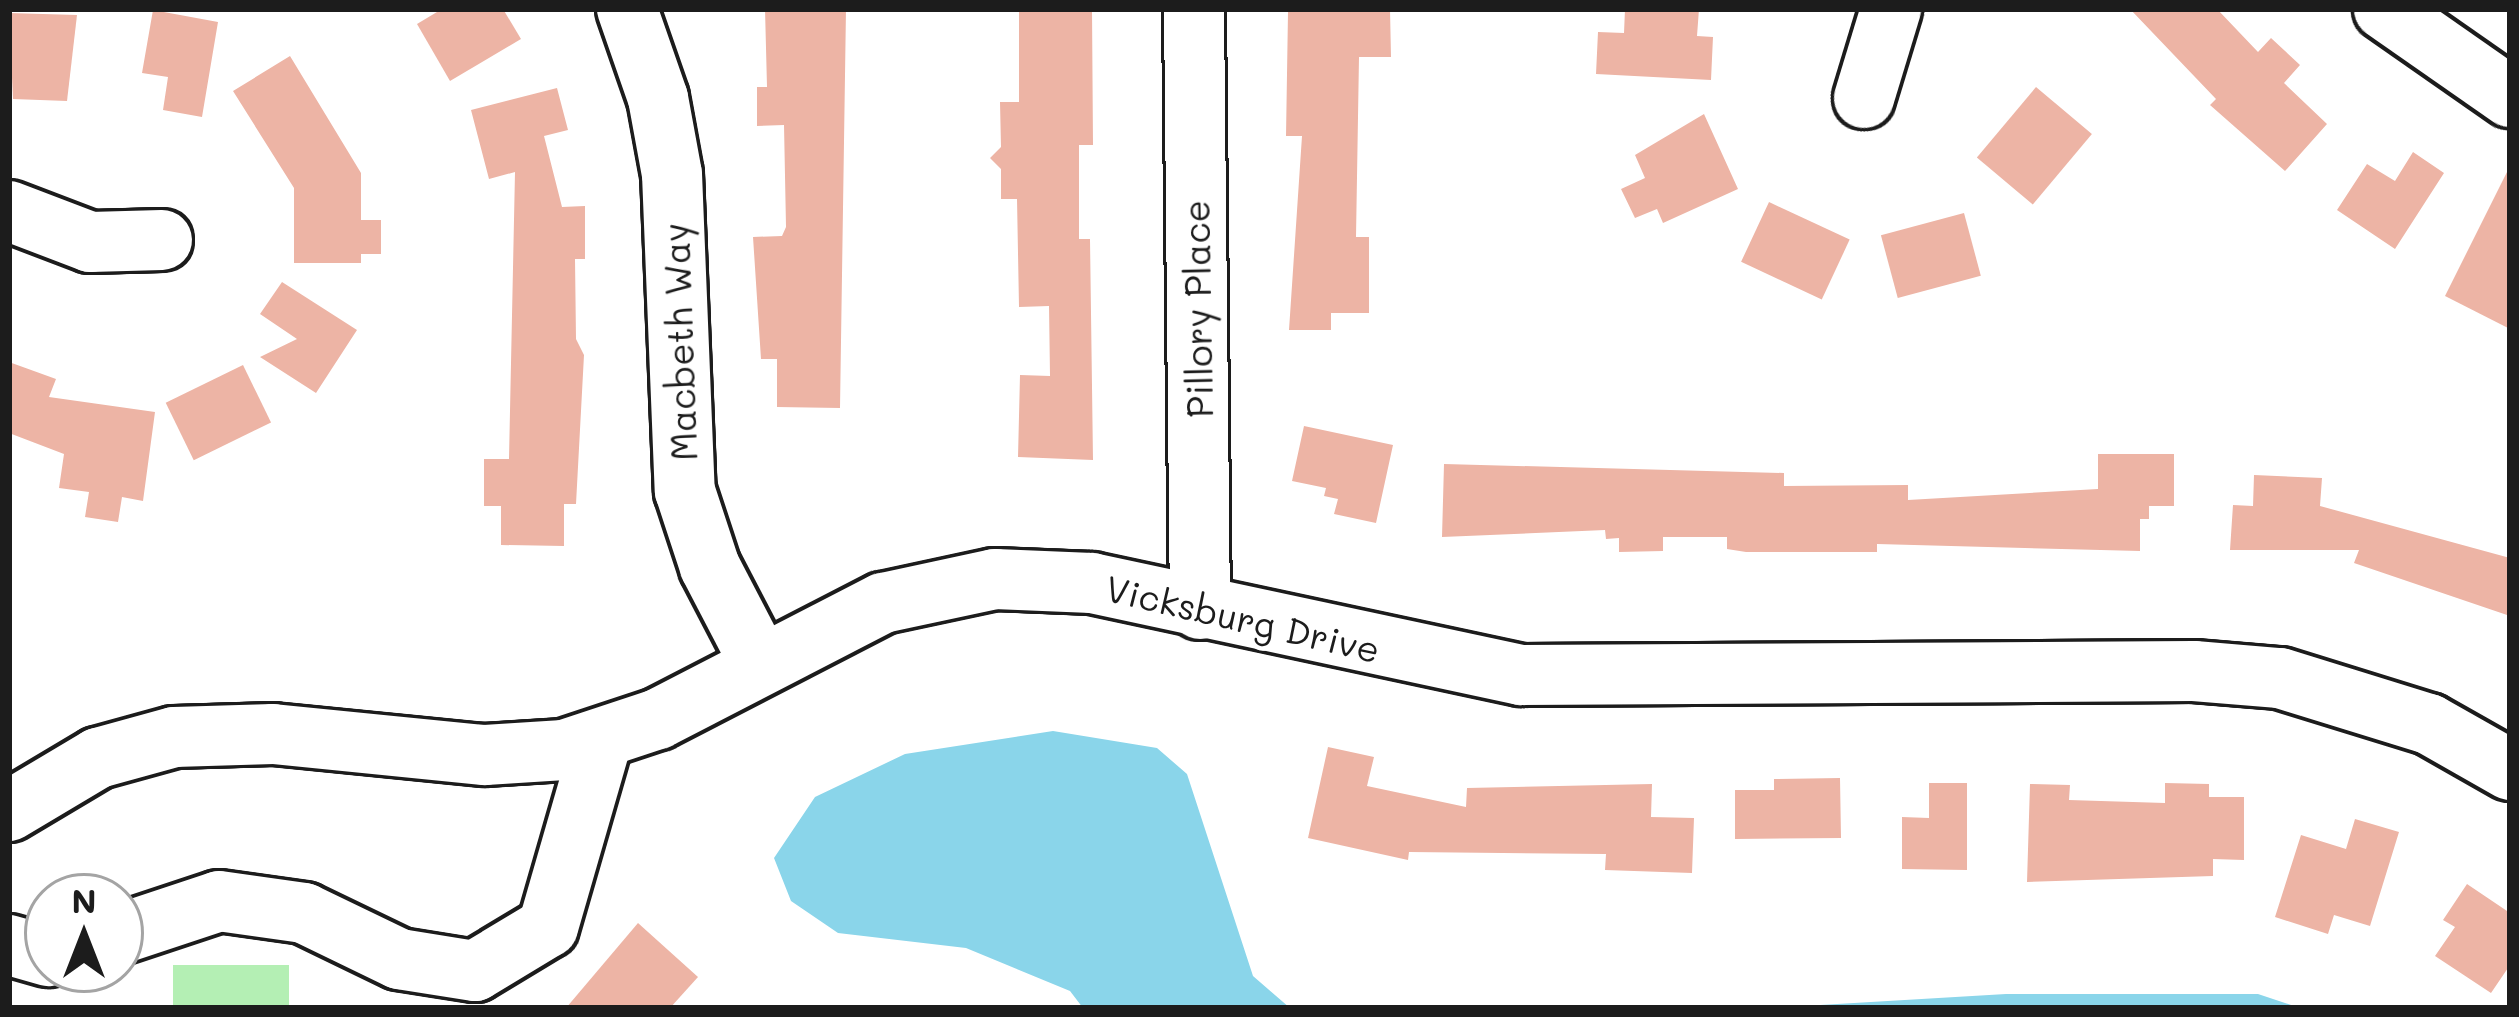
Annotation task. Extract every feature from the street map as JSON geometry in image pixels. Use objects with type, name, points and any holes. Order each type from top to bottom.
[{"type":"street","name":"Macbeth Way","points":[[627,9],[658,98],[672,174],[685,491],[710,567],[761,665]]},
{"type":"street","name":"Pillory Place","points":[[1194,9],[1200,609]]},
{"type":"street","points":[[1864,98],[1891,9]]},
{"type":"street","points":[[2384,9],[2510,97]]},
{"type":"street","points":[[9,212],[90,242],[162,239]]},
{"type":"street","name":"Vicksburg Drive","points":[[9,811],[98,758],[174,737],[273,734],[485,755],[602,740],[883,604],[995,579],[1092,583],[1521,675],[2194,671],[2280,678],[2429,724],[2510,770]]},
{"type":"street","points":[[144,926],[219,902],[304,913],[399,959],[475,971],[548,927],[602,740]]},
{"type":"green space","points":[[173,965],[289,965],[289,1008],[173,1008]]},
{"type":"water","points":[[1053,731],[1157,748],[1187,774],[1253,976],[1290,1008],[1083,1008],[1070,991],[966,948],[838,933],[791,901],[774,858],[815,797],[905,754]]},
{"type":"water","points":[[2006,994],[2258,994],[2300,1008],[1770,1008]]},
{"type":"building","points":[[442,9],[503,9],[521,39],[450,81],[417,24]]},
{"type":"building","points":[[765,9],[846,9],[840,408],[777,407],[777,359],[761,359],[753,237],[782,236],[786,227],[784,125],[757,126],[757,87],[767,87]]},
{"type":"building","points":[[1019,9],[1092,9],[1093,145],[1079,145],[1079,239],[1090,239],[1093,460],[1018,457],[1020,375],[1050,376],[1049,306],[1019,307],[1017,199],[1001,199],[1001,169],[990,158],[1001,147],[1000,102],[1019,102]]},
{"type":"building","points":[[1390,9],[1391,57],[1359,57],[1356,237],[1369,237],[1369,313],[1331,313],[1331,330],[1289,330],[1302,136],[1286,136],[1288,12]]},
{"type":"building","points":[[1625,9],[1699,9],[1697,36],[1713,37],[1711,80],[1596,74],[1598,32],[1624,33]]},
{"type":"building","points":[[2130,9],[2217,9],[2258,52],[2271,38],[2300,65],[2284,83],[2327,124],[2285,171],[2210,105],[2216,99]]},
{"type":"building","points":[[153,10],[218,22],[202,117],[163,110],[168,77],[142,73]]},
{"type":"building","points":[[9,13],[77,15],[67,101],[13,99]]},
{"type":"building","points":[[290,56],[361,173],[361,220],[381,220],[381,254],[361,254],[361,263],[294,263],[294,188],[233,91]]},
{"type":"building","points":[[2036,87],[2092,134],[2033,204],[1977,157]]},
{"type":"building","points":[[557,88],[568,130],[544,136],[562,207],[585,206],[585,259],[575,259],[576,339],[584,355],[576,504],[564,504],[564,546],[501,545],[501,506],[484,506],[484,459],[509,459],[515,172],[489,179],[471,110]]},
{"type":"building","points":[[1704,114],[1738,189],[1663,223],[1657,209],[1635,218],[1621,189],[1645,178],[1635,155]]},
{"type":"building","points":[[2413,152],[2444,173],[2395,249],[2337,210],[2367,164],[2395,181]]},
{"type":"building","points":[[2510,166],[2510,329],[2445,296]]},
{"type":"building","points":[[1769,202],[1850,240],[1822,299],[1741,262]]},
{"type":"building","points":[[1964,213],[1981,276],[1898,298],[1881,235]]},
{"type":"building","points":[[282,282],[357,330],[316,393],[260,357],[297,339],[260,314]]},
{"type":"building","points":[[9,362],[56,379],[49,397],[155,412],[143,501],[122,497],[118,522],[85,517],[89,492],[59,488],[64,454],[9,433]]},
{"type":"building","points":[[243,365],[271,423],[194,460],[166,403]]},
{"type":"building","points":[[1304,426],[1393,445],[1376,523],[1334,514],[1338,499],[1324,496],[1326,488],[1292,481]]},
{"type":"building","points":[[2098,454],[2174,454],[2174,506],[2149,506],[2149,519],[2140,519],[2140,551],[1877,544],[1877,552],[1746,552],[1727,549],[1727,537],[1663,537],[1663,551],[1619,552],[1619,538],[1606,539],[1605,530],[1442,537],[1444,464],[1784,473],[1784,486],[1908,485],[1908,500],[2098,489]]},
{"type":"building","points":[[2254,475],[2322,478],[2320,506],[2510,558],[2510,616],[2354,563],[2359,550],[2230,550],[2233,505],[2253,506]]},
{"type":"building","points":[[1328,747],[1374,757],[1367,786],[1466,807],[1467,788],[1652,784],[1651,817],[1694,818],[1692,873],[1605,870],[1606,854],[1409,852],[1408,860],[1308,838]]},
{"type":"building","points":[[1840,778],[1841,838],[1735,839],[1735,790],[1774,790],[1774,779]]},
{"type":"building","points":[[1929,783],[1967,783],[1967,870],[1902,869],[1902,817],[1929,818]]},
{"type":"building","points":[[2165,783],[2209,784],[2209,797],[2244,797],[2244,860],[2213,859],[2213,876],[2027,882],[2030,784],[2070,785],[2069,800],[2165,803]]},
{"type":"building","points":[[2355,819],[2399,832],[2370,926],[2334,915],[2328,934],[2275,917],[2301,835],[2346,849]]},
{"type":"building","points":[[2467,884],[2510,913],[2510,965],[2491,993],[2435,956],[2455,927],[2443,920]]},
{"type":"building","points":[[638,923],[698,977],[670,1008],[566,1008]]}]
